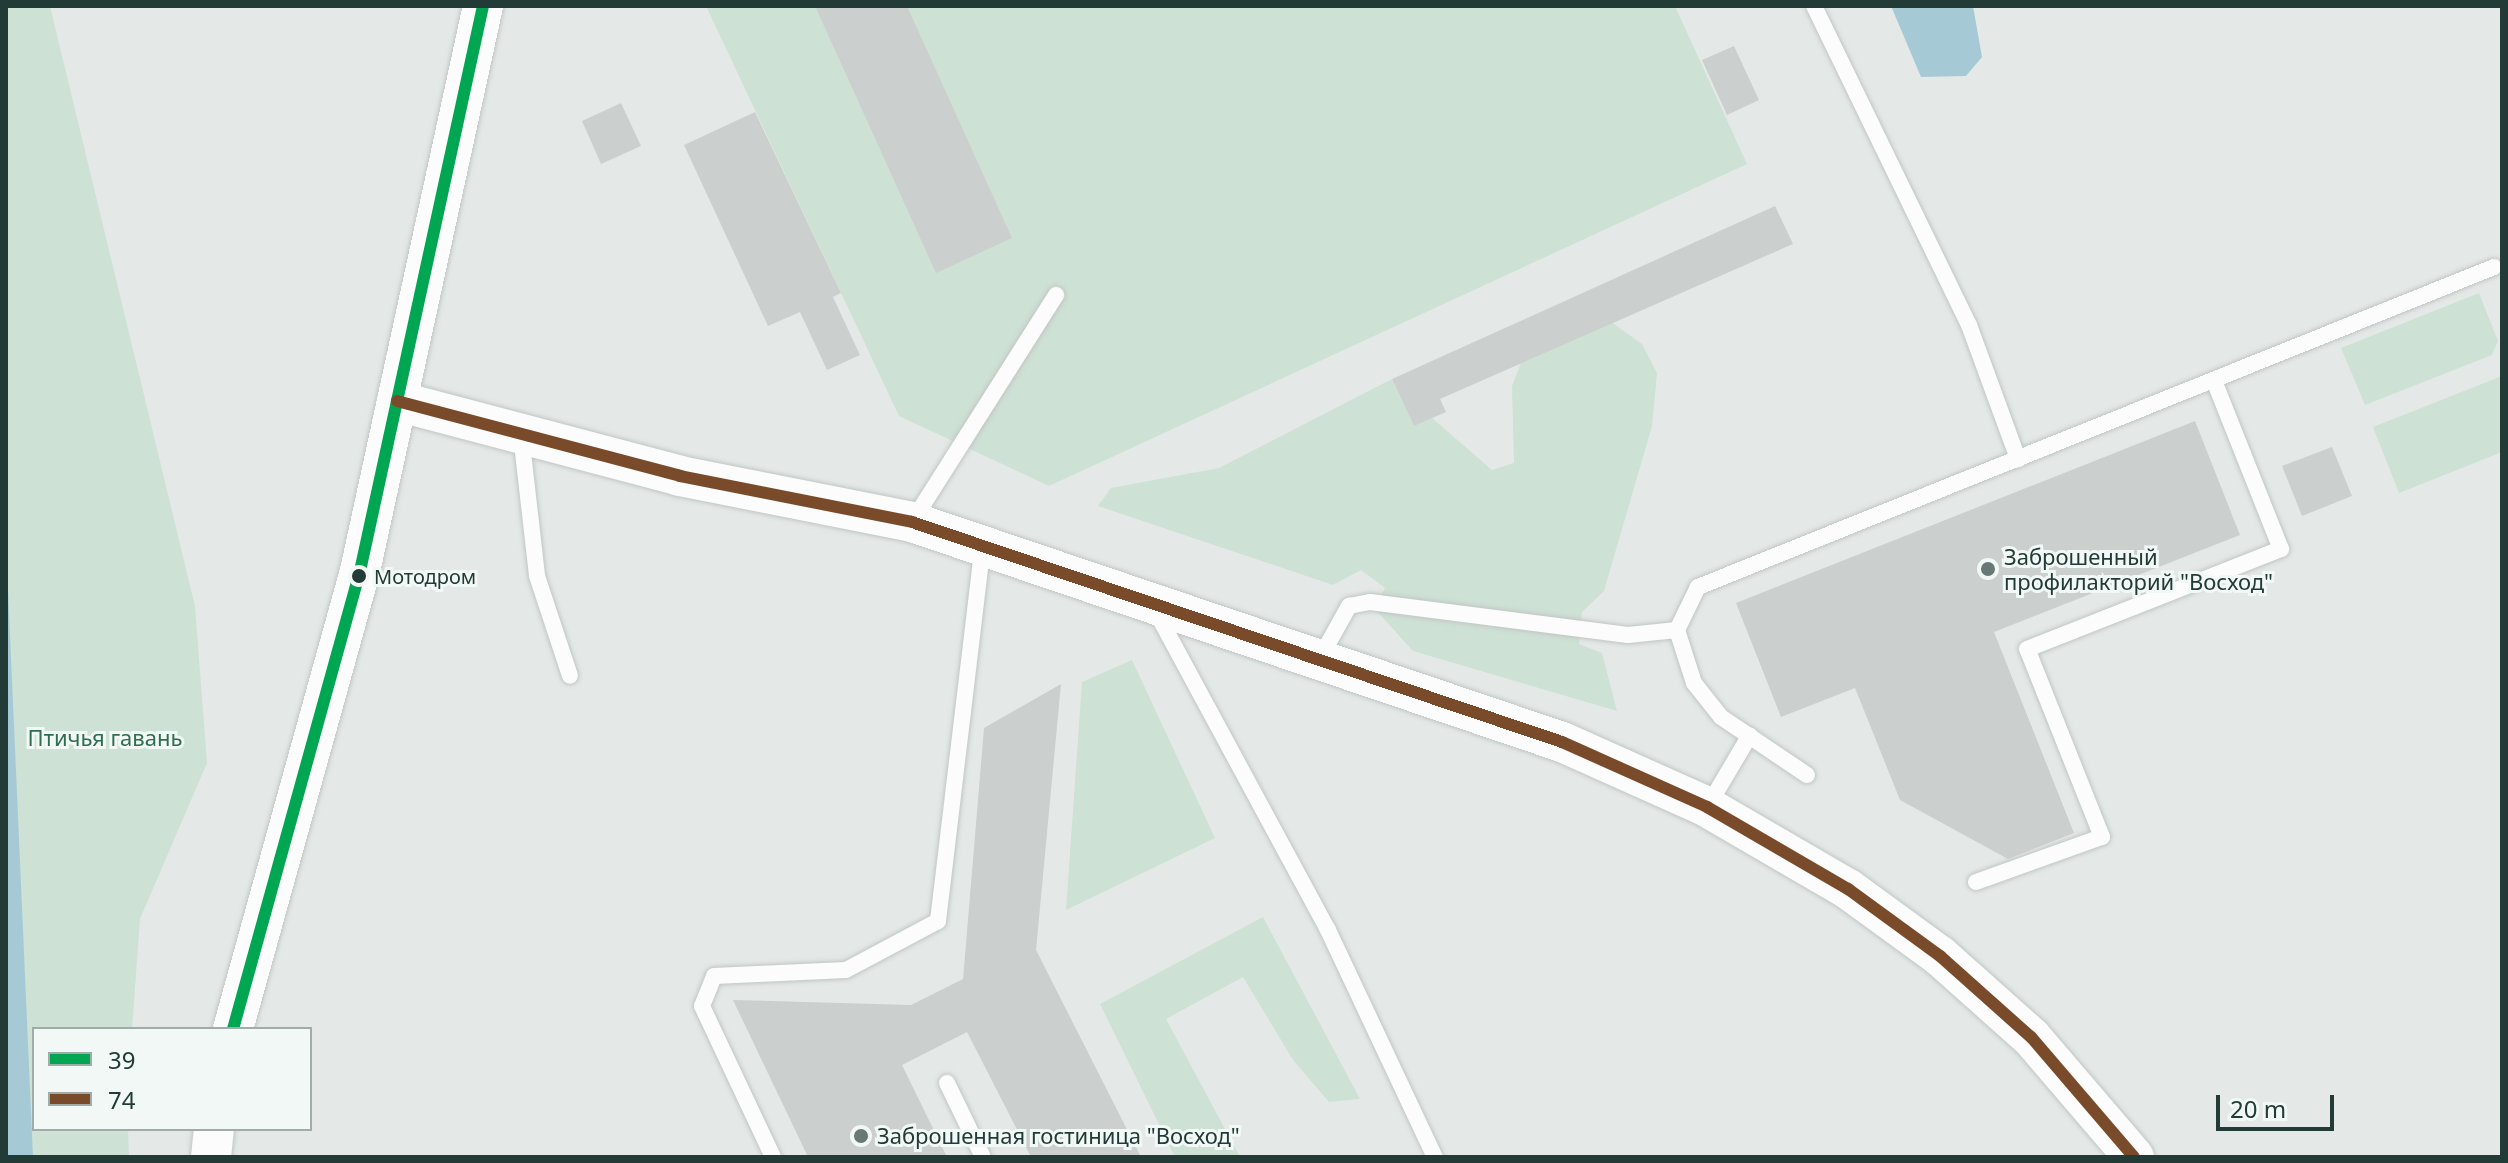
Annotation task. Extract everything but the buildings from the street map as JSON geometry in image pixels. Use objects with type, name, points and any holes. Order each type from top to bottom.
[{"type":"street","points":[[234,1027],[318,737],[397,401],[483,6]]},
{"type":"street","points":[[397,401],[521,429],[680,476],[912,522],[983,543],[1150,601],[1329,671],[1562,742],[1707,807],[1848,889],[1940,956],[2031,1037],[2134,1157]]},
{"type":"street","points":[[211,1157],[214,1131]]},
{"type":"lane","points":[[1814,6],[1969,325],[2018,459]]},
{"type":"lane","points":[[1807,775],[1721,717],[1694,683],[1677,630],[1698,587],[2494,267]]},
{"type":"lane","points":[[912,522],[1056,295]]},
{"type":"lane","points":[[1976,882],[2102,837],[2027,649],[2281,549],[2214,381]]},
{"type":"lane","points":[[521,429],[537,576],[570,676]]},
{"type":"lane","points":[[773,1157],[702,1006],[714,976],[846,970],[938,921],[983,543]]},
{"type":"lane","points":[[1150,601],[1328,930],[1435,1157]]},
{"type":"lane","points":[[1329,671],[1349,606],[1370,602],[1628,635],[1677,630]]},
{"type":"lane","points":[[1707,807],[1750,735]]},
{"type":"lane","points":[[947,1083],[983,1157]]},
{"type":"green space","name":"Птичья гавань","points":[[6,6],[50,6],[195,606],[207,763],[140,919],[132,1027],[32,1027],[32,1131],[128,1131],[129,1157],[6,1157]]},
{"type":"green space","points":[[706,6],[1675,6],[1747,164],[1049,486],[899,416]]},
{"type":"green space","points":[[2479,293],[2498,341],[2492,355],[2365,405],[2341,348]]},
{"type":"green space","points":[[1611,322],[1642,344],[1657,373],[1652,426],[1604,591],[1582,612],[1579,644],[1602,653],[1617,711],[1413,651],[1374,608],[1385,588],[1361,570],[1333,585],[1098,506],[1111,488],[1219,468],[1392,379],[1414,426],[1432,418],[1492,470],[1514,463],[1512,386],[1521,363]]},
{"type":"green space","points":[[2502,376],[2502,452],[2399,493],[2373,427]]},
{"type":"green space","points":[[1132,660],[1215,838],[1066,910],[1082,682]]},
{"type":"green space","points":[[1263,917],[1360,1099],[1329,1102],[1293,1060],[1243,977],[1166,1019],[1240,1157],[1175,1157],[1100,1004]]},
{"type":"water","points":[[1891,6],[1973,6],[1982,57],[1966,76],[1921,77]]},
{"type":"water","points":[[6,544],[33,1157],[6,1157]]},
{"type":"transit line","name":"39","points":[[234,1027],[360,571],[483,6]]},
{"type":"transit line","name":"74","points":[[397,401],[680,476],[912,522],[1562,742],[1707,807],[1848,889],[1940,956],[2031,1037],[2134,1157]]},
{"type":"place","name":"Заброшенный профилакторий \"Восход\"","points":[[1988,569]]},
{"type":"place","name":"Мотодром","points":[[359,576]]},
{"type":"place","name":"Заброшенная гостиница \"Восход\"","points":[[861,1136]]}]
